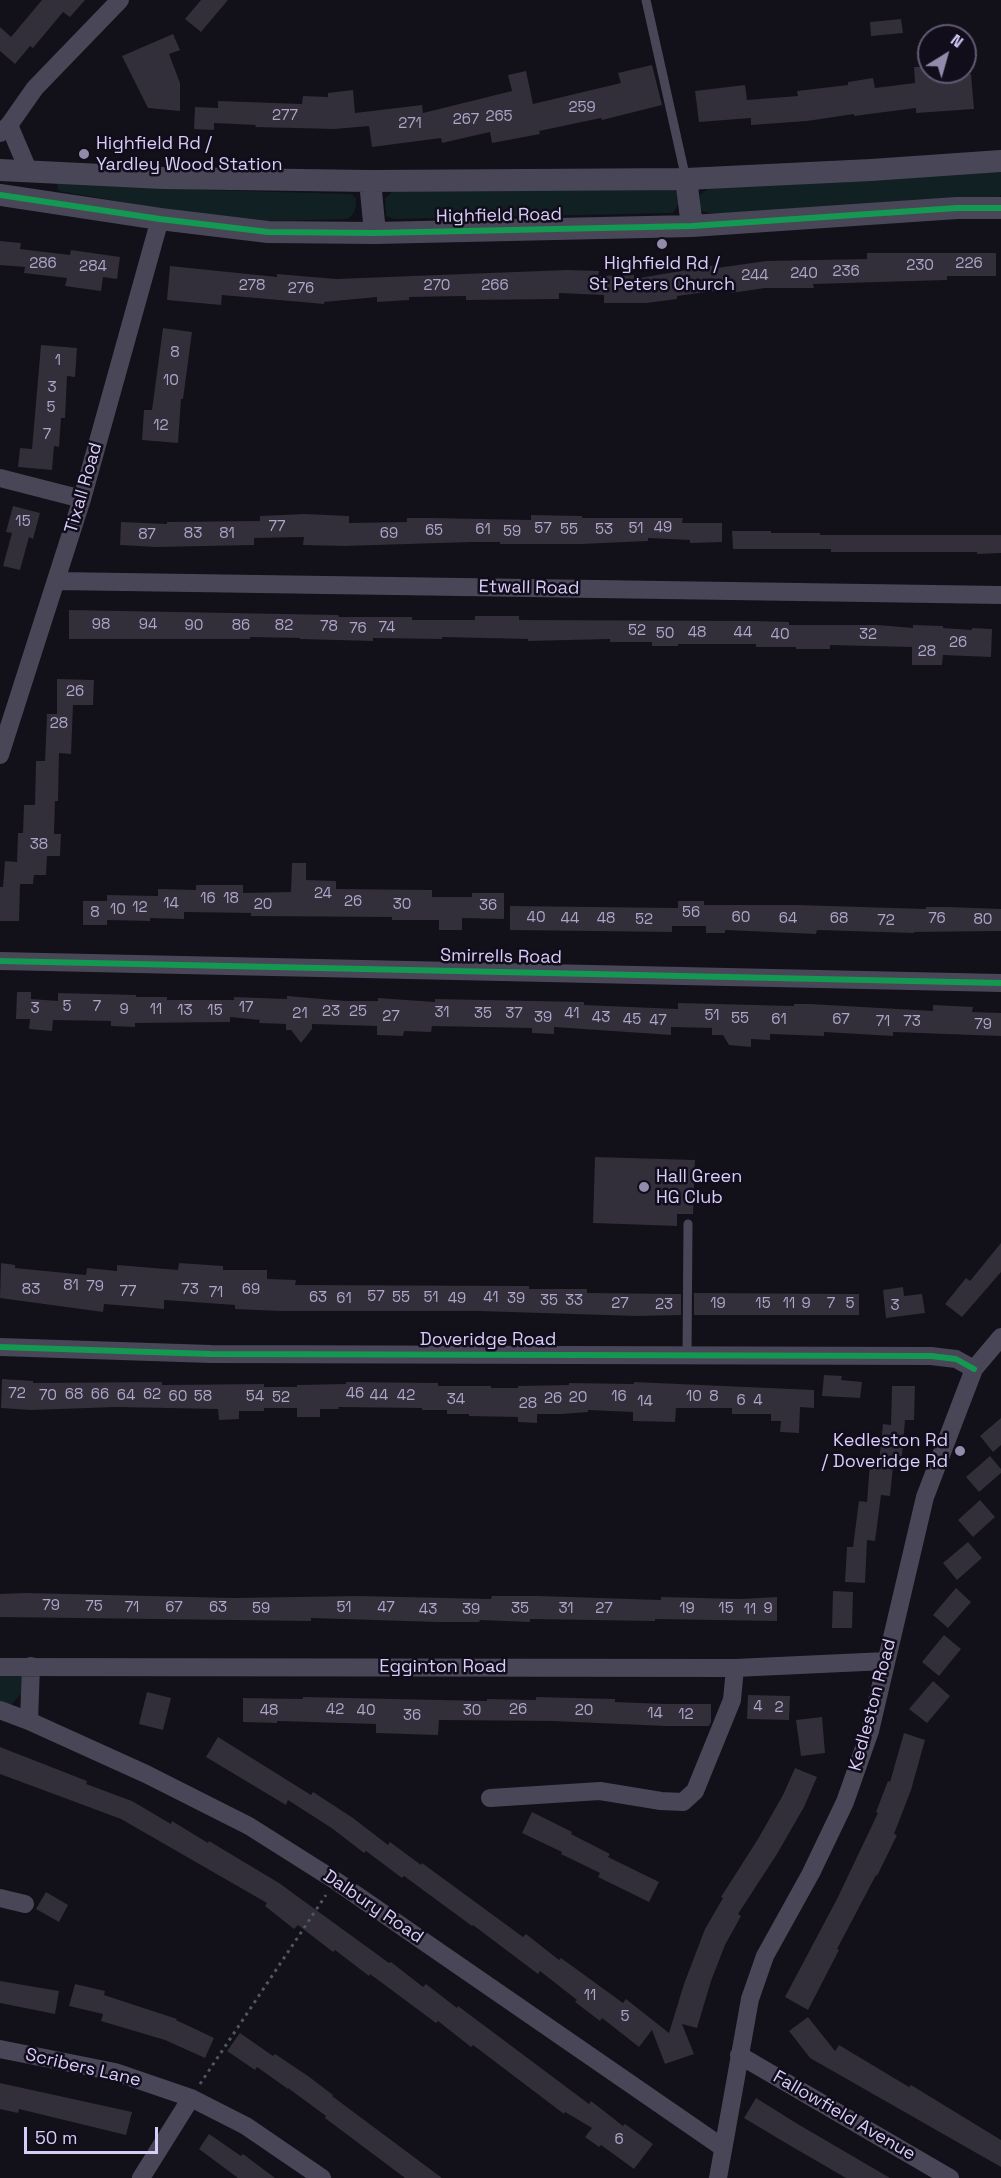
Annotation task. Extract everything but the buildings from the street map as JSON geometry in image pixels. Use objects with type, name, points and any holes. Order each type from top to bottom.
[{"type":"street","points":[[29,172],[4,129],[34,88],[120,0]]},
{"type":"street","name":"Highfield Road","points":[[0,171],[163,178],[370,181],[686,179],[860,171],[1001,161]]},
{"type":"street","points":[[686,179],[692,226]]},
{"type":"street","points":[[370,181],[375,233]]},
{"type":"street","name":"Highfield Road","points":[[0,195],[160,219],[268,232],[375,233],[692,226],[957,208],[1001,208]]},
{"type":"street","name":"Tixall Road","points":[[0,755],[82,500],[160,219]]},
{"type":"street","points":[[0,478],[82,500]]},
{"type":"street","name":"Etwall Road","points":[[56,581],[1001,595]]},
{"type":"street","name":"Smirrells Road","points":[[0,961],[1001,983]]},
{"type":"street","name":"Kedleston Road","points":[[718,2178],[750,1999],[765,1956],[811,1873],[846,1802],[870,1731],[925,1497],[974,1369],[1001,1337]]},
{"type":"street","name":"Doveridge Road","points":[[0,1347],[211,1354],[931,1356],[956,1359],[974,1369]]},
{"type":"street","name":"Egginton Road","points":[[0,1667],[735,1668],[886,1661]]},
{"type":"street","points":[[28,1721],[31,1666]]},
{"type":"street","points":[[490,1798],[600,1791],[683,1802],[695,1791],[732,1700],[735,1668]]},
{"type":"street","name":"Dalbury Road","points":[[0,1710],[146,1774],[249,1826],[336,1881],[722,2147]]},
{"type":"street","points":[[0,1898],[25,1904]]},
{"type":"street","name":"Scribers Lane","points":[[0,2049],[115,2072],[191,2098],[246,2126],[322,2178]]},
{"type":"street","name":"Fallowfield Avenue","points":[[739,2055],[950,2178]]},
{"type":"street","points":[[141,2178],[191,2098]]},
{"type":"lane","points":[[646,0],[686,179]]},
{"type":"lane","points":[[687,1356],[688,1224]]},
{"type":"path","points":[[191,2098],[336,1881]]},
{"type":"shaded area","points":[[1001,170],[1001,195],[999,197],[730,214],[708,213],[702,211],[699,204],[700,195],[709,188]]},
{"type":"shaded area","points":[[56,182],[207,190],[351,194],[356,198],[356,205],[354,213],[347,219],[274,221],[172,211],[59,191]]},
{"type":"shaded area","points":[[670,187],[677,192],[678,205],[673,213],[394,219],[386,216],[385,198],[393,191]]},
{"type":"shaded area","points":[[0,1672],[23,1674],[21,1694],[11,1705],[0,1701]]},
{"type":"cycle path","points":[[0,195],[160,219],[268,232],[375,233],[692,226],[957,208],[1001,208]]},
{"type":"cycle path","points":[[0,961],[1001,983]]},
{"type":"cycle path","points":[[0,1347],[211,1354],[931,1356],[956,1359],[974,1369]]},
{"type":"place","name":"Highfield Rd / Yardley Wood Station","points":[[84,154]]},
{"type":"place","name":"Highfield Rd / St Peters Church","points":[[662,244]]},
{"type":"place","name":"Hall Green HG Club","points":[[644,1187]]},
{"type":"place","name":"Kedleston Rd / Doveridge Rd","points":[[960,1451]]}]
